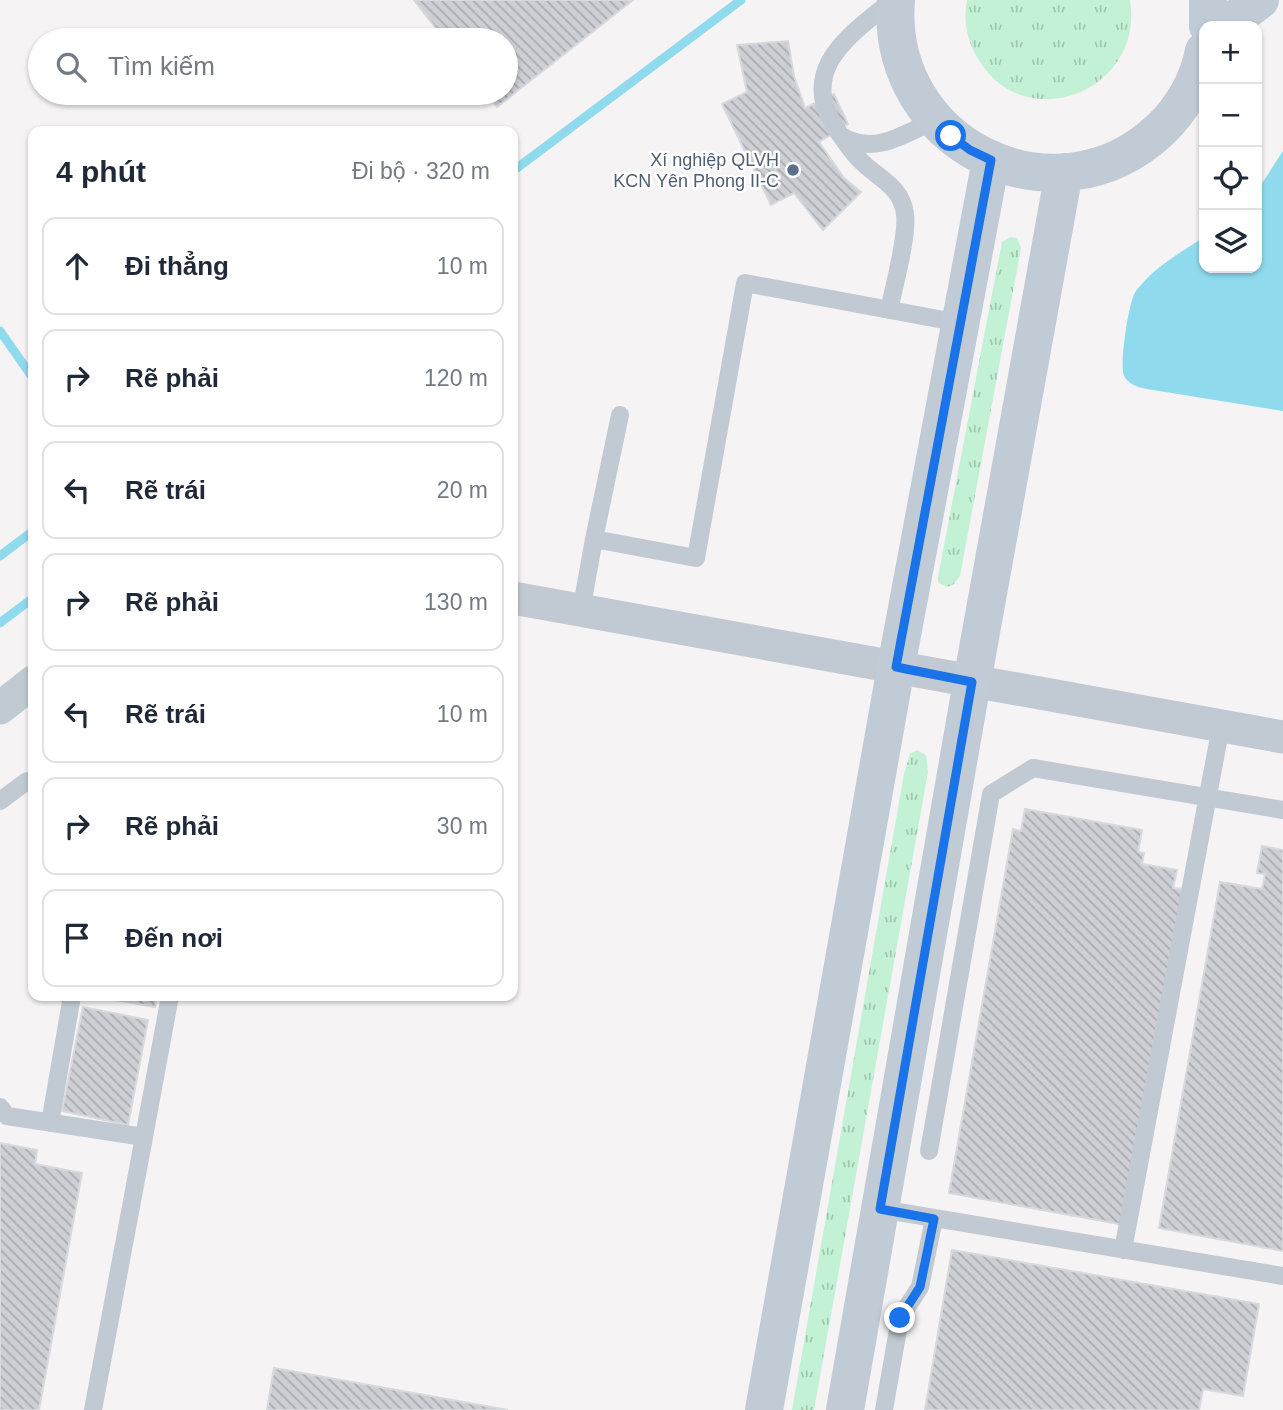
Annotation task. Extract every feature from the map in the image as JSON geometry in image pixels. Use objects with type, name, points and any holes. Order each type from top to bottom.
[{"type":"street","points":[[895,0],[901,59],[915,91],[935,120],[970,150],[991,160],[1027,171],[1083,170],[1110,162],[1151,138],[1177,111],[1188,94],[1199,64]]},
{"type":"street","points":[[1208,0],[1208,21]]},
{"type":"street","points":[[1233,21],[1260,0]]},
{"type":"street","points":[[764,1410],[896,667],[991,160]]},
{"type":"street","points":[[845,1410],[1064,172]]},
{"type":"street","points":[[518,599],[1283,737]]},
{"type":"street","points":[[0,708],[28,686]]},
{"type":"lane","points":[[890,310],[905,215],[893,188],[887,180],[862,163],[832,123],[822,100],[823,74],[835,53],[849,35],[895,0]]},
{"type":"lane","points":[[842,136],[853,144],[884,143],[935,120]]},
{"type":"lane","points":[[594,539],[696,558],[745,283],[960,323]]},
{"type":"lane","points":[[581,611],[620,415]]},
{"type":"lane","points":[[1123,1250],[1222,726]]},
{"type":"lane","points":[[929,1151],[991,794],[1033,768],[1283,810]]},
{"type":"lane","points":[[0,801],[27,781]]},
{"type":"lane","points":[[50,1123],[71,1001]]},
{"type":"lane","points":[[93,1410],[169,1001]]},
{"type":"lane","points":[[0,1107],[6,1116],[144,1137]]},
{"type":"lane","points":[[880,1209],[1283,1276]]},
{"type":"lane","points":[[884,1410],[900,1318],[920,1287],[934,1219]]},
{"type":"green space","points":[[967,0],[1130,0],[1130,32],[1119,59],[1100,80],[1076,94],[1050,99],[1022,96],[997,82],[977,57],[967,30]]},
{"type":"green space","points":[[1010,237],[1017,238],[1021,248],[960,576],[953,585],[947,587],[938,583],[938,577],[1002,242]]},
{"type":"green space","points":[[917,750],[926,755],[928,772],[814,1410],[792,1410],[904,774],[910,754]]},
{"type":"water","points":[[1283,151],[1283,411],[1147,389],[1131,384],[1124,376],[1123,359],[1133,296],[1143,282],[1159,268],[1199,240],[1199,273],[1262,273],[1262,183]]},
{"type":"building","points":[[414,0],[633,0],[518,90],[518,28],[436,28]]},
{"type":"building","points":[[788,41],[794,76],[805,108],[834,94],[848,124],[819,142],[844,178],[861,192],[823,230],[794,193],[771,205],[722,104],[747,92],[737,45]]},
{"type":"building","points":[[1025,809],[1142,830],[1138,852],[1144,853],[1142,864],[1177,870],[1173,888],[1183,889],[1125,1225],[949,1193],[1013,829],[1021,831]]},
{"type":"building","points":[[1262,846],[1283,850],[1283,1251],[1159,1228],[1220,882],[1262,889],[1265,874],[1257,873]]},
{"type":"building","points":[[121,1001],[156,1001],[155,1007]]},
{"type":"building","points":[[83,1007],[148,1020],[128,1125],[62,1111]]},
{"type":"building","points":[[0,1143],[37,1150],[35,1164],[82,1173],[39,1410],[0,1410]]},
{"type":"building","points":[[952,1250],[1259,1304],[1243,1396],[1203,1389],[1199,1410],[925,1410]]},
{"type":"building","points":[[274,1368],[508,1410],[267,1410]]},
{"type":"waterway","points":[[518,167],[741,0]]},
{"type":"waterway","points":[[0,331],[28,371]]},
{"type":"waterway","points":[[0,556],[28,535]]},
{"type":"waterway","points":[[0,623],[28,602]]},
{"type":"place","name":"Xí nghiệp QLVH KCN Yên Phong II-C","points":[[793,170]]},
{"type":"route","points":[[900,1318],[920,1287],[934,1219],[880,1209],[972,682],[896,667],[991,160],[970,150],[951,136]]}]
